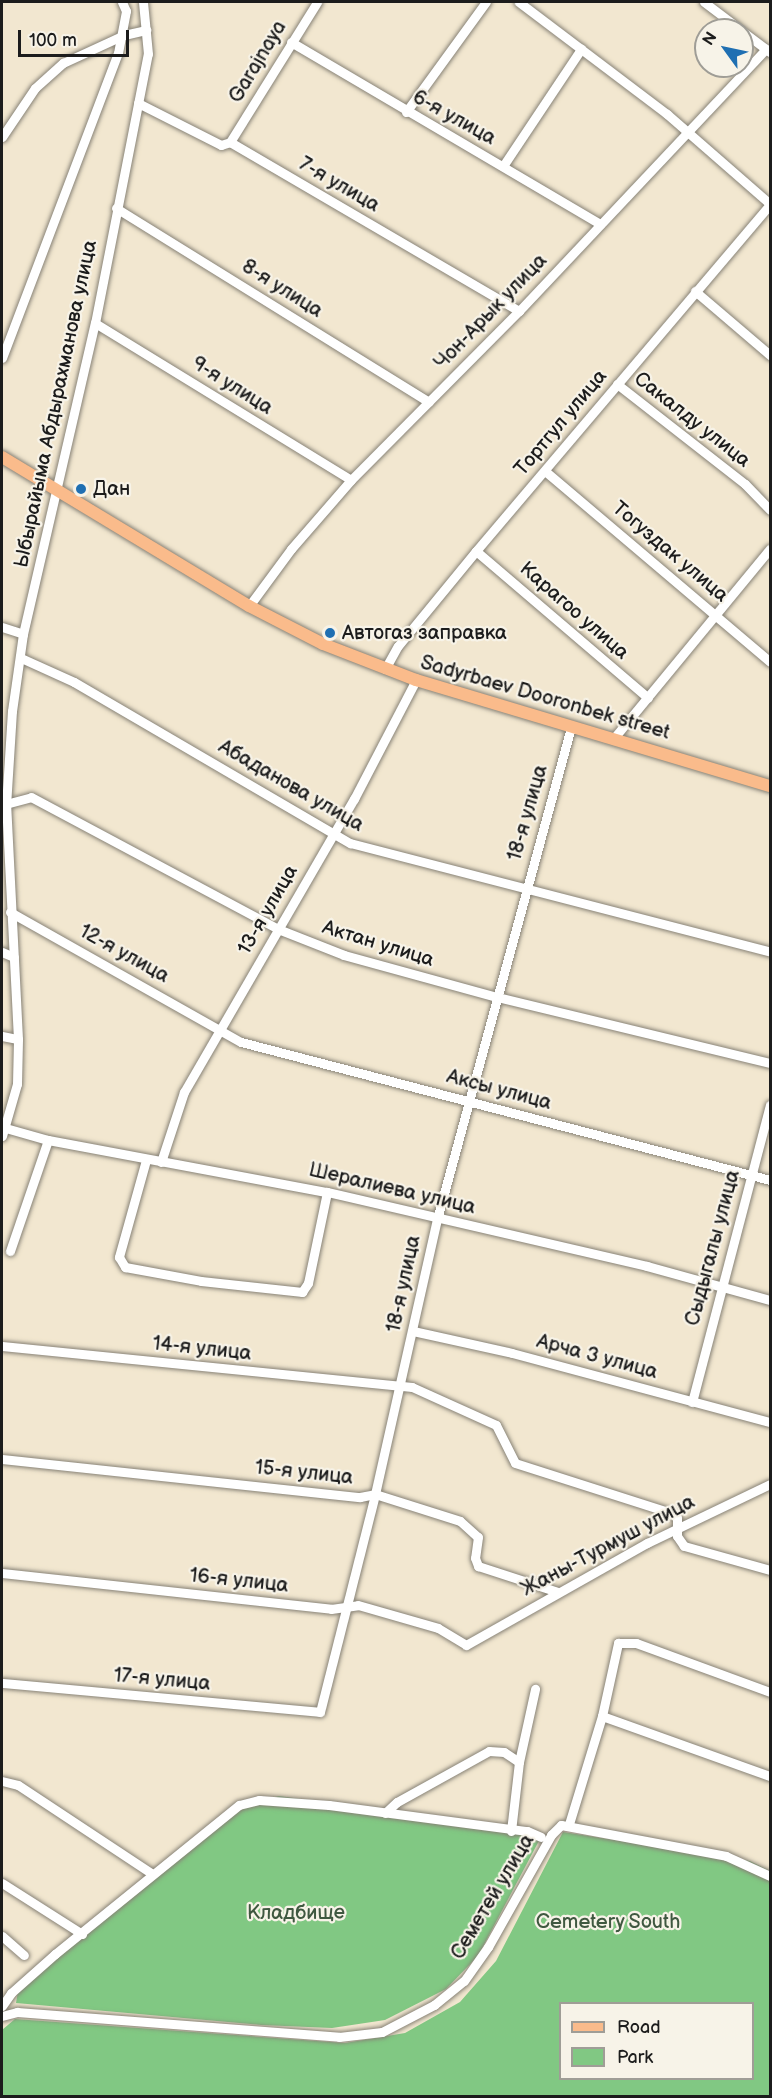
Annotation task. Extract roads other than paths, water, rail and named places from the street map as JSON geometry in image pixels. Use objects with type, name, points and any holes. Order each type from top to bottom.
[{"type":"main road","name":"Sadyrbaev Dooronbek street","points":[[2,457],[249,606],[323,644],[416,680],[771,786]]},
{"type":"street","points":[[2,358],[124,35],[126,11],[122,2]]},
{"type":"street","name":"Ыбырайыма Абдырахманова улица","points":[[3,1131],[17,1084],[18,1039],[4,805],[12,711],[23,633],[95,323],[148,54],[143,2]]},
{"type":"street","name":"Garajnaya","points":[[230,142],[317,2]]},
{"type":"street","points":[[406,112],[486,2]]},
{"type":"street","points":[[519,2],[688,133],[771,204]]},
{"type":"street","points":[[704,2],[726,18]]},
{"type":"street","points":[[2,137],[35,88],[63,63],[124,35],[146,30]]},
{"type":"street","points":[[754,40],[768,51]]},
{"type":"street","name":"6-я улица","points":[[291,42],[406,112],[600,224]]},
{"type":"street","points":[[503,166],[581,49]]},
{"type":"street","name":"Чон-Арык улица","points":[[249,606],[291,549],[351,480],[519,311],[768,51]]},
{"type":"street","name":"7-я улица","points":[[138,103],[221,146],[230,142],[519,311]]},
{"type":"street","name":"Тортгул улица","points":[[385,669],[398,646],[476,551],[771,204]]},
{"type":"street","name":"8-я улица","points":[[116,208],[429,402]]},
{"type":"street","points":[[695,291],[771,355]]},
{"type":"street","name":"9-я улица","points":[[95,323],[351,480]]},
{"type":"street","name":"Сакалду улица","points":[[617,384],[745,484],[771,510]]},
{"type":"street","name":"Тогуздак улица","points":[[545,471],[771,662]]},
{"type":"street","points":[[614,738],[771,549]]},
{"type":"street","name":"Карагоо улица","points":[[476,551],[648,698]]},
{"type":"street","points":[[2,627],[23,633]]},
{"type":"street","name":"Абаданова улица","points":[[21,658],[74,682],[333,834],[374,853],[771,952]]},
{"type":"street","name":"13-я улица","points":[[161,1162],[184,1092],[333,834],[416,680]]},
{"type":"street","name":"18-я улица","points":[[320,1712],[375,1494],[437,1219],[524,890],[571,727]]},
{"type":"street","name":"Актан улица","points":[[4,805],[31,797],[278,929],[344,956],[496,997],[771,1063]]},
{"type":"street","name":"12-я улица","points":[[10,912],[221,1028]]},
{"type":"street","points":[[2,952],[14,957]]},
{"type":"street","name":"Аксы улица","points":[[221,1028],[250,1045],[771,1180]]},
{"type":"street","points":[[2,1036],[18,1039]]},
{"type":"street","name":"Сыдыгалы улица","points":[[692,1402],[771,1105]]},
{"type":"street","name":"Шералиева улица","points":[[3,1131],[146,1160],[242,1174],[327,1192],[771,1300]]},
{"type":"street","points":[[10,1251],[48,1140]]},
{"type":"street","points":[[146,1160],[119,1257],[125,1267],[201,1281],[302,1292],[308,1283],[327,1192]]},
{"type":"street","name":"Арча 3 улица","points":[[413,1331],[771,1422]]},
{"type":"street","name":"14-я улица","points":[[2,1346],[423,1391],[496,1425],[515,1463],[672,1513],[677,1527]]},
{"type":"street","name":"15-я улица","points":[[2,1459],[360,1497],[375,1494],[460,1521],[478,1537],[475,1558],[478,1566],[558,1592]]},
{"type":"street","name":"Жаны-Турмуш улица","points":[[466,1645],[677,1527],[771,1484]]},
{"type":"street","points":[[677,1527],[677,1536],[684,1546],[771,1570]]},
{"type":"street","name":"16-я улица","points":[[2,1574],[331,1609],[358,1605],[431,1626],[466,1645]]},
{"type":"street","points":[[771,1692],[636,1643],[618,1643],[602,1716],[569,1824],[726,1856],[771,1875]]},
{"type":"street","name":"17-я улица","points":[[2,1683],[320,1712]]},
{"type":"street","points":[[511,1831],[519,1762],[535,1689]]},
{"type":"street","points":[[602,1716],[771,1776]]},
{"type":"street","points":[[385,1813],[397,1802],[489,1751],[504,1752],[519,1762]]},
{"type":"street","points":[[2,1781],[18,1785],[151,1874]]},
{"type":"street","points":[[2,2006],[11,1993],[151,1874],[239,1806],[259,1800],[385,1813],[541,1837]]},
{"type":"street","name":"Семетей улица","points":[[2,2016],[17,2012],[339,2037],[382,2032],[434,2005],[464,1981],[488,1947],[551,1835],[569,1824]]},
{"type":"street","points":[[2,1883],[82,1934]]},
{"type":"street","points":[[2,1936],[24,1955]]},
{"type":"place","name":"Дан","points":[[81,489]]},
{"type":"place","name":"Автогаз заправка","points":[[330,633]]},
{"type":"park label","name":"Кладбище","points":[[296,1913]]},
{"type":"park label","name":"Cemetery South","points":[[608,1922]]}]
